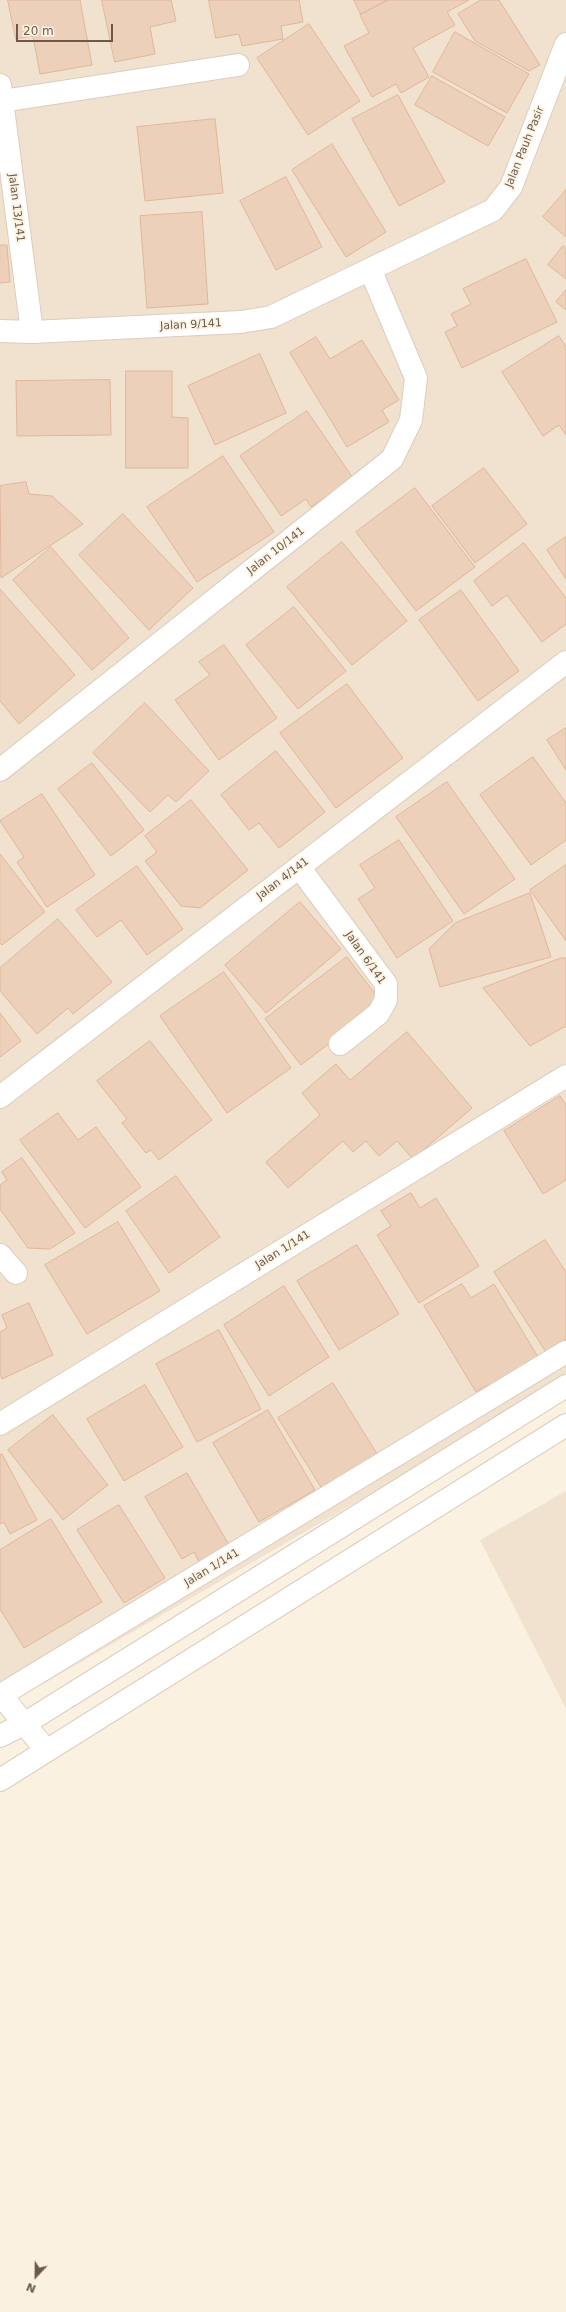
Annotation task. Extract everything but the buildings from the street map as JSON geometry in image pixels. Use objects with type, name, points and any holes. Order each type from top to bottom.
[{"type":"street","name":"Jalan Pauh Pasir","points":[[370,269],[493,210],[511,187],[566,44]]},
{"type":"street","points":[[1,93],[238,65]]},
{"type":"street","name":"Jalan 13/141","points":[[1,93],[32,332]]},
{"type":"street","name":"Jalan 9/141","points":[[0,331],[32,332],[241,322],[271,317],[370,269]]},
{"type":"street","name":"Jalan 10/141","points":[[0,770],[392,459],[411,420],[416,378],[370,269]]},
{"type":"street","name":"Jalan 4/141","points":[[0,1096],[566,662]]},
{"type":"street","name":"Jalan 6/141","points":[[299,867],[386,984],[386,1000],[378,1014],[340,1044]]},
{"type":"street","name":"Jalan 1/141","points":[[0,1424],[566,1076]]},
{"type":"street","points":[[0,1255],[16,1273]]},
{"type":"street","name":"Jalan 1/141","points":[[0,1695],[566,1352]]},
{"type":"street","points":[[0,1736],[24,1724],[566,1386]]},
{"type":"street","points":[[0,1780],[566,1425]]},
{"type":"street","points":[[0,1695],[46,1750]]},
{"type":"shaded area","points":[[0,0],[566,0],[566,1377],[518,1408],[0,1709]]},
{"type":"shaded area","points":[[566,1491],[566,1709],[480,1540]]}]
